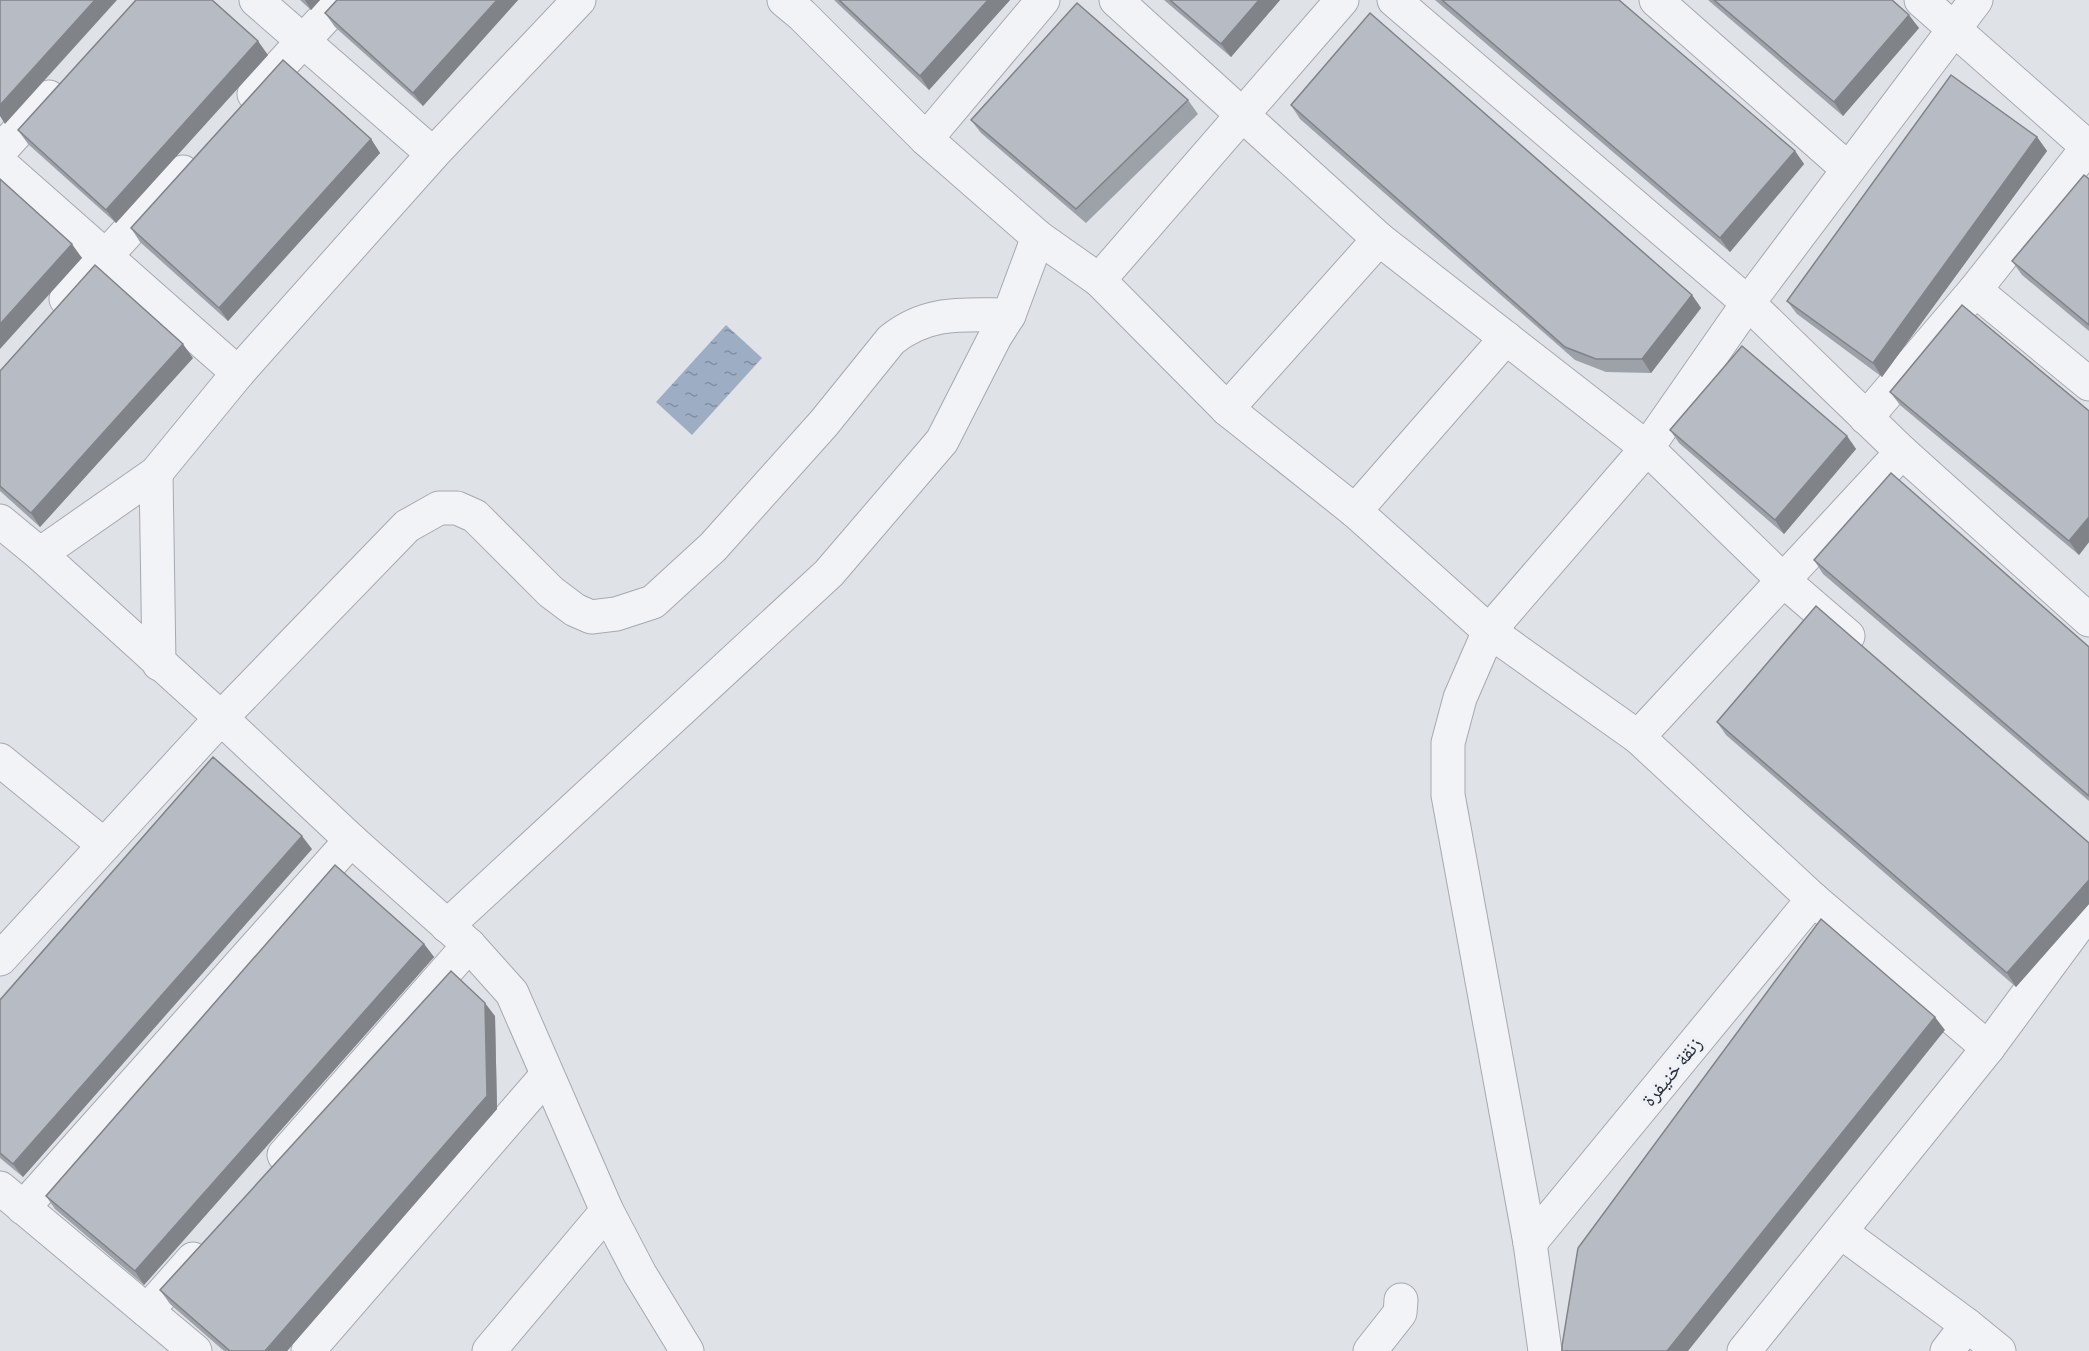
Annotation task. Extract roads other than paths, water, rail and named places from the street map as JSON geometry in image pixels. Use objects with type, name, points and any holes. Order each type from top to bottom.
[{"type":"street","points":[[256,0],[433,154]]},
{"type":"street","points":[[232,119],[341,0]]},
{"type":"street","points":[[40,554],[156,473],[238,373],[433,154],[579,0]]},
{"type":"street","points":[[927,139],[1043,0]]},
{"type":"street","points":[[1116,0],[1379,239],[1647,448],[1784,580],[1874,659]]},
{"type":"street","points":[[1099,280],[1342,0]]},
{"type":"street","points":[[1394,0],[1749,303],[1902,452],[2084,607]]},
{"type":"street","points":[[1656,0],[1848,168]]},
{"type":"street","points":[[1866,418],[1975,290],[2089,148],[1921,0]]},
{"type":"street","points":[[1545,1351],[1530,1244],[1448,795],[1448,743],[1460,698],[1489,631],[1647,448],[1848,168],[1976,0]]},
{"type":"street","points":[[801,5],[927,139],[1038,237],[1099,280],[1227,410],[1355,511],[1489,631],[1638,737],[1813,899],[1988,1048]]},
{"type":"street","points":[[0,151],[69,75]]},
{"type":"street","points":[[48,319],[200,153]]},
{"type":"street","points":[[0,163],[238,373]]},
{"type":"street","points":[[265,1177],[458,935],[829,573],[942,441],[995,337],[1009,315],[1038,237]]},
{"type":"street","points":[[1227,410],[1379,239]]},
{"type":"street","points":[[1975,290],[2089,384]]},
{"type":"street","points":[[0,959],[221,718],[407,526],[439,508],[457,508],[475,516],[550,592],[575,610],[591,616],[616,614],[653,602],[721,538],[824,423],[891,340],[903,331],[946,315],[1009,315]]},
{"type":"street","points":[[1355,511],[1506,338]]},
{"type":"street","points":[[1638,737],[1902,452]]},
{"type":"street","points":[[156,473],[159,663]]},
{"type":"street","points":[[0,521],[40,554],[221,718],[351,840],[458,935],[512,993],[607,1211],[640,1274],[687,1351]]},
{"type":"street","points":[[0,760],[104,845]]},
{"type":"street","points":[[195,1351],[12,1198],[351,840]]},
{"type":"street","name":"زنقة خنيفرة","points":[[1530,1244],[1813,899]]},
{"type":"street","points":[[1744,1351],[1988,1048],[2089,911]]},
{"type":"street","points":[[308,1351],[547,1075]]},
{"type":"street","points":[[489,1351],[607,1211]]},
{"type":"street","points":[[1841,1232],[1999,1351]]},
{"type":"street","points":[[147,1311],[210,1239]]},
{"type":"street","points":[[1370,1351],[1400,1312],[1401,1300]]},
{"type":"street","points":[[1947,1351],[1967,1325]]},
{"type":"water","points":[[726,325],[762,358],[692,435],[656,402]]}]
